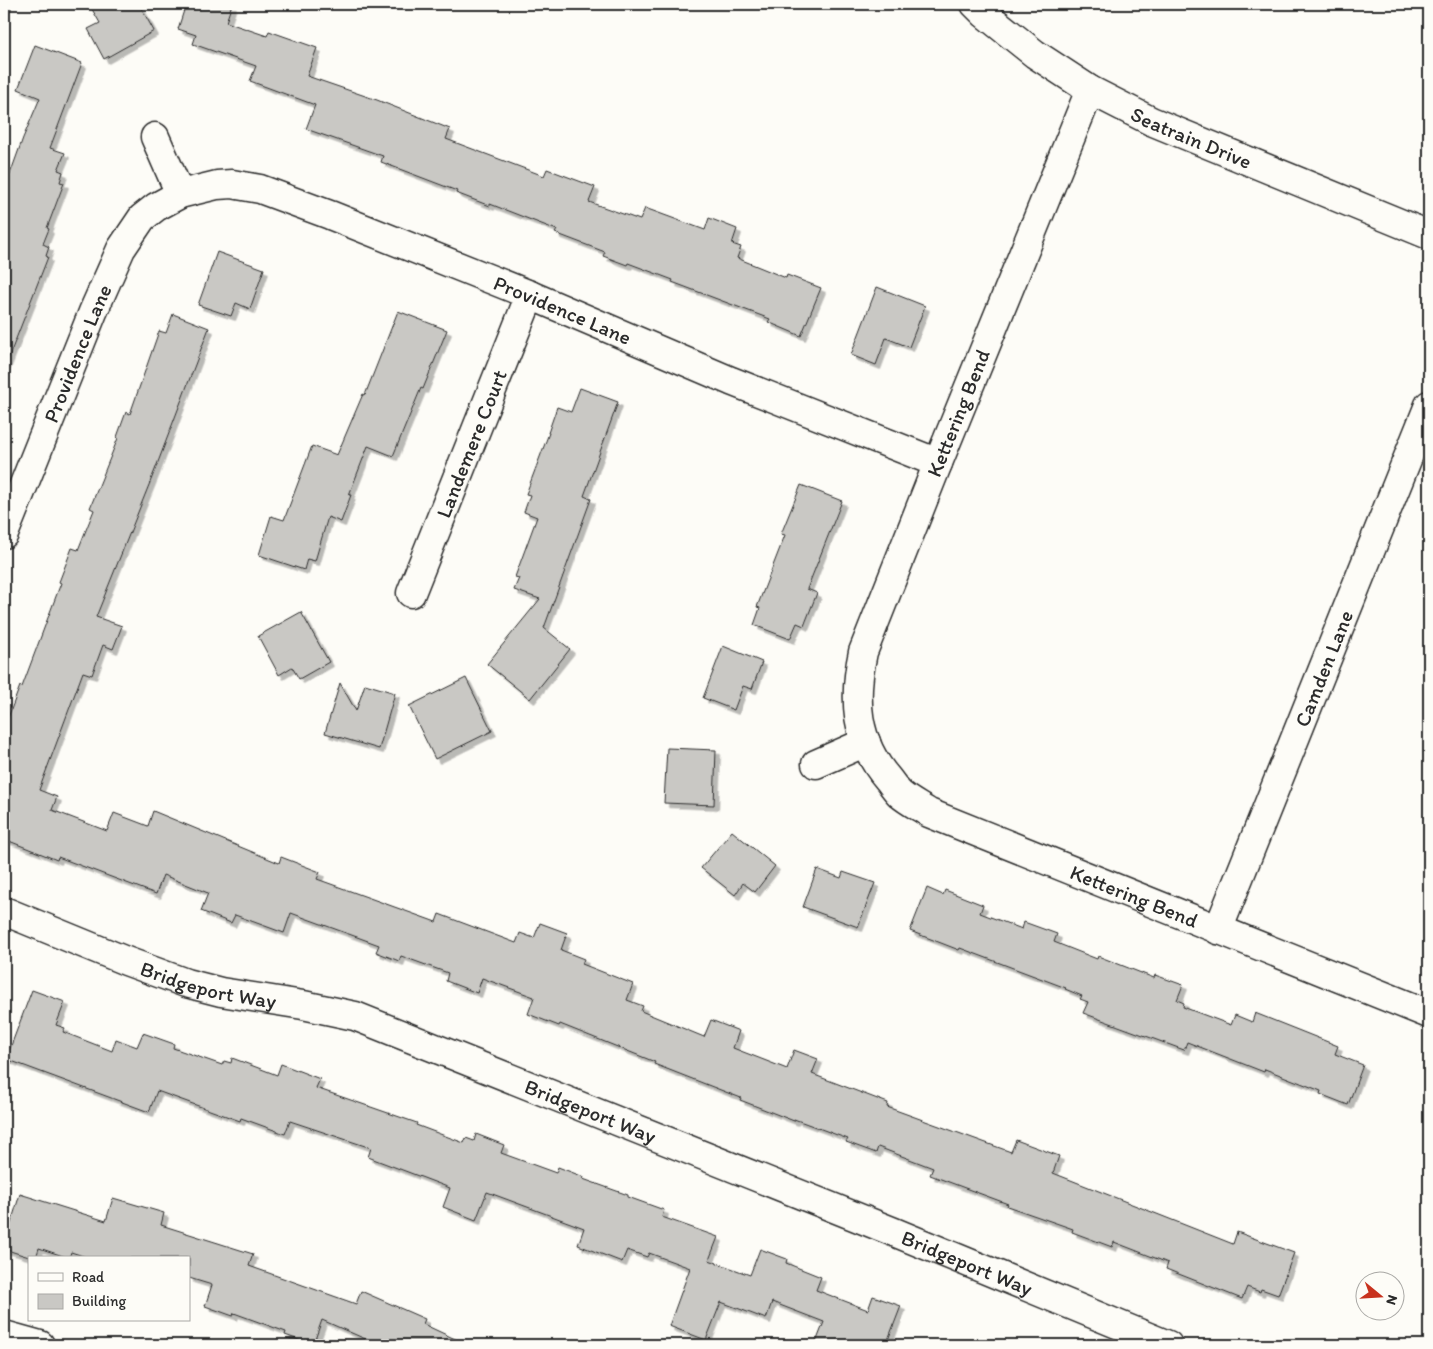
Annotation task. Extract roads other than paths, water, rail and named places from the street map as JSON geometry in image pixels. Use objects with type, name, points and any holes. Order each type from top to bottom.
[{"type":"street","name":"Seatrain Drive","points":[[975,4],[1036,54],[1090,90],[1151,121],[1429,235]]},
{"type":"street","name":"Kettering Bend","points":[[1090,90],[938,463],[864,652],[858,674],[857,711],[860,728],[870,755],[882,772],[900,794],[929,813],[1429,1014]]},
{"type":"street","points":[[155,138],[180,194]]},
{"type":"street","name":"Providence Lane","points":[[4,534],[93,312],[121,249],[142,218],[156,207],[180,194],[217,184],[232,184],[260,189],[530,295],[731,381],[938,463]]},
{"type":"street","name":"Landemere Court","points":[[411,593],[530,295]]},
{"type":"street","name":"Camden Lane","points":[[1218,930],[1429,405]]},
{"type":"street","points":[[816,764],[866,742]]},
{"type":"street","name":"Bridgeport Way","points":[[4,911],[126,961],[186,983],[221,992],[303,1005],[354,1016],[885,1229],[1168,1345]]},
{"type":"street","points":[[4,1335],[40,1345]]}]
